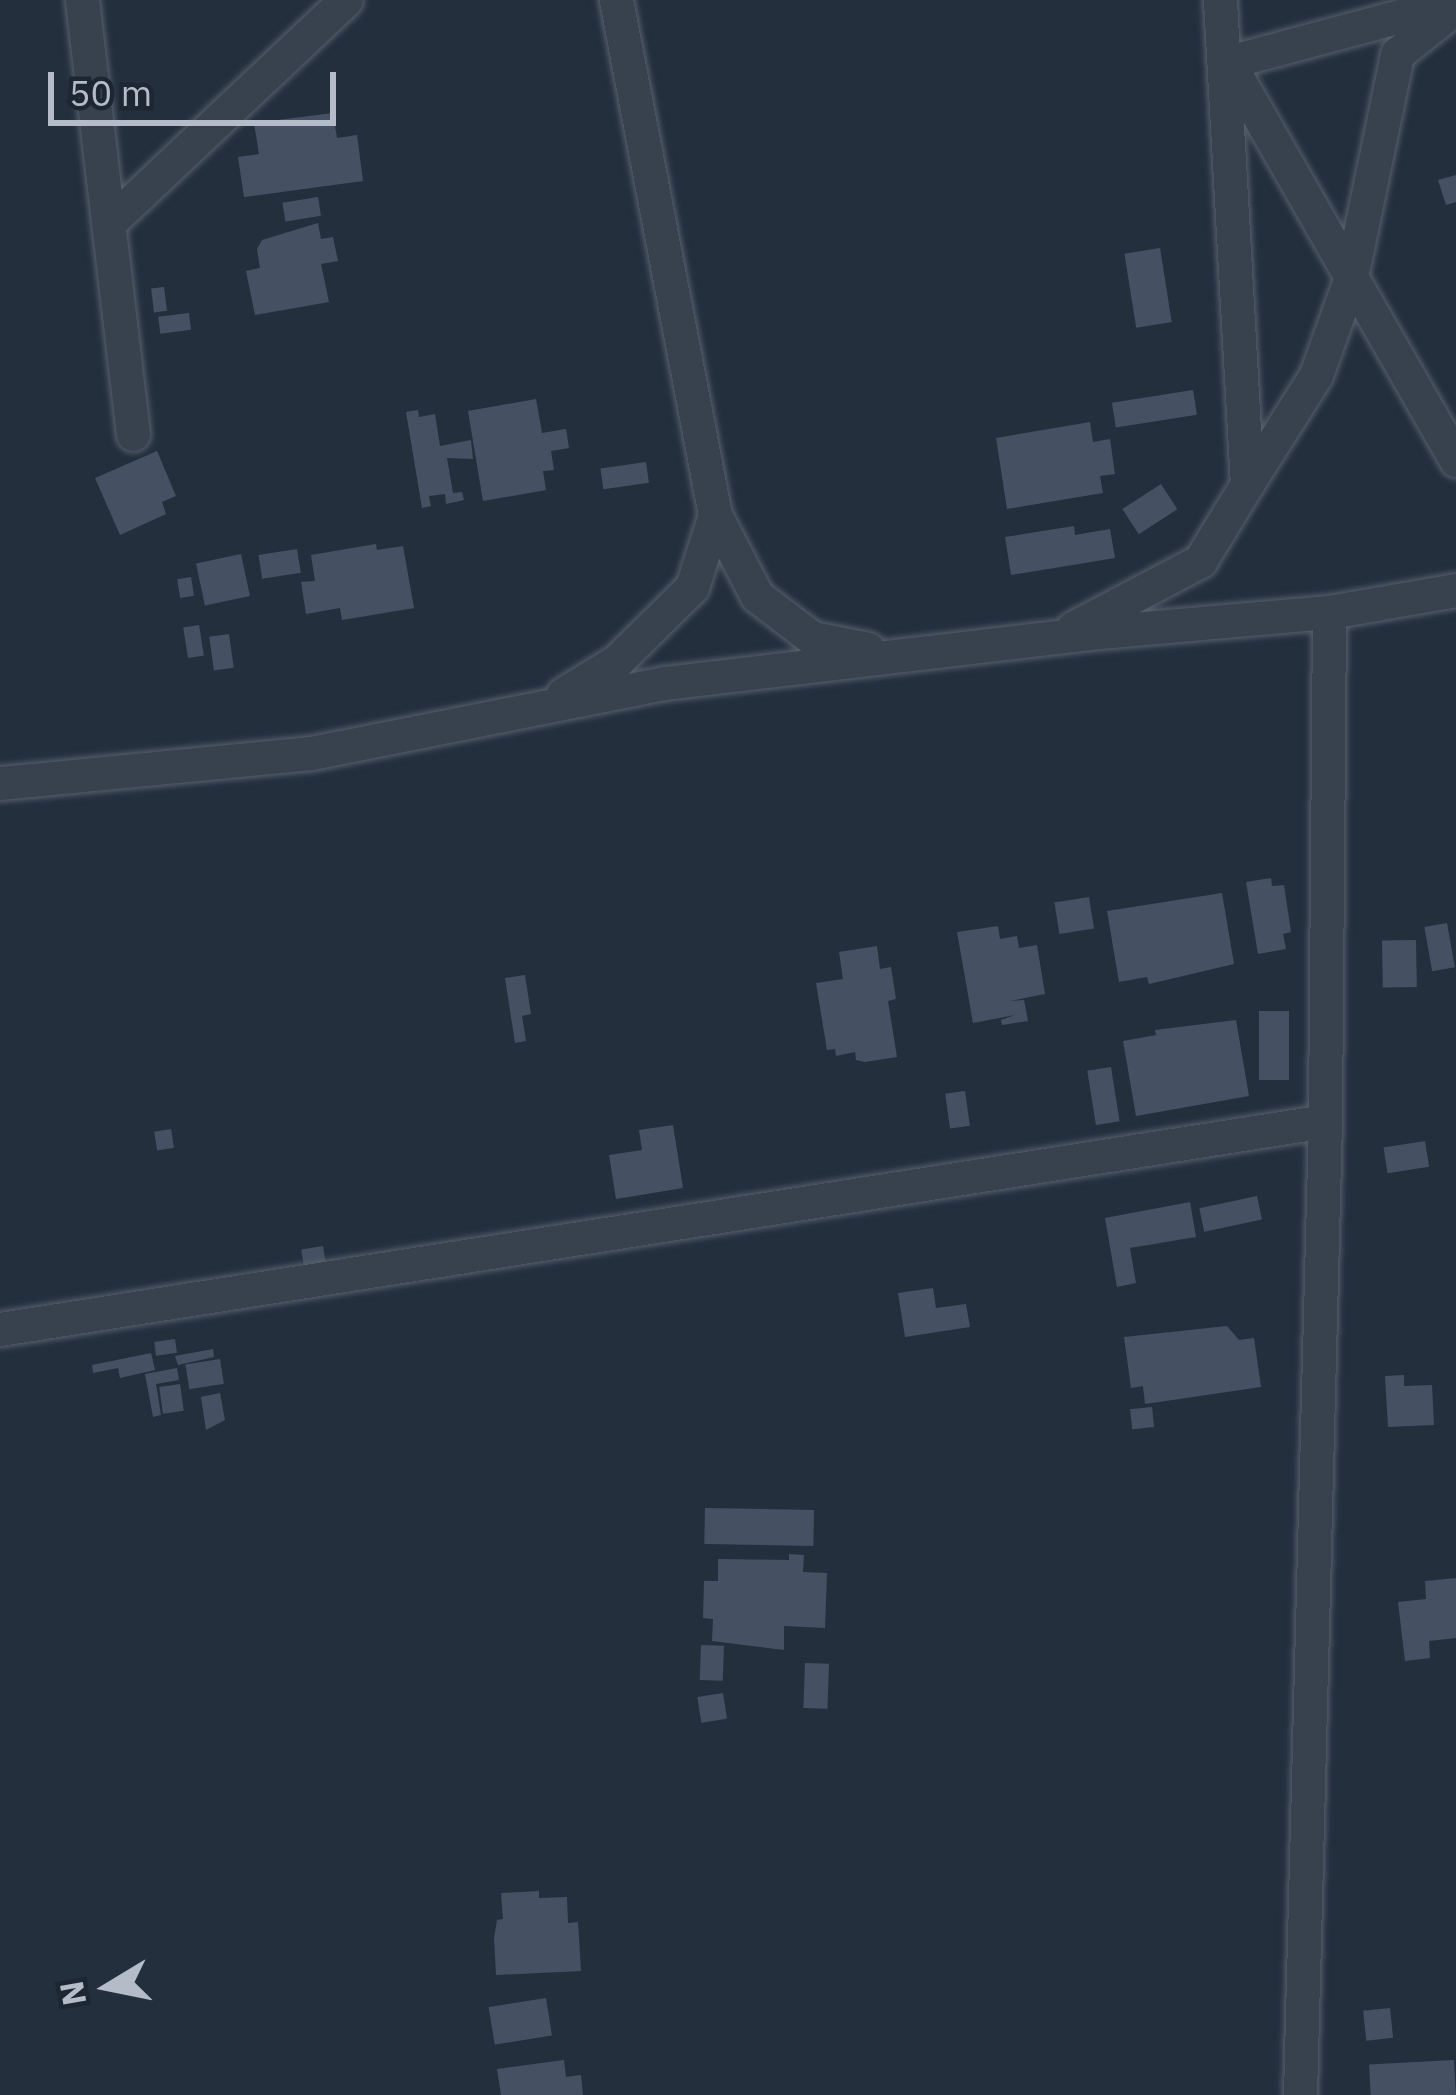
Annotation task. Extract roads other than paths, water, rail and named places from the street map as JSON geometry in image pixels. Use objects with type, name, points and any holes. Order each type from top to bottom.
[{"type":"street","points":[[82,0],[133,434]]},
{"type":"street","points":[[109,223],[346,0]]},
{"type":"street","points":[[616,0],[715,515],[757,596],[812,638],[905,656]]},
{"type":"street","points":[[1220,0],[1228,62],[1247,484]]},
{"type":"street","points":[[1228,62],[1456,4]]},
{"type":"street","points":[[1054,638],[1200,561],[1316,375],[1351,277],[1397,54],[1456,4]]},
{"type":"street","points":[[1228,62],[1456,460]]},
{"type":"street","points":[[544,706],[617,661],[692,587],[715,515]]},
{"type":"street","points":[[0,783],[310,753],[665,683],[1329,612],[1456,590]]},
{"type":"street","points":[[1300,2095],[1325,1121],[1329,612]]},
{"type":"street","points":[[0,1329],[1325,1121]]}]
